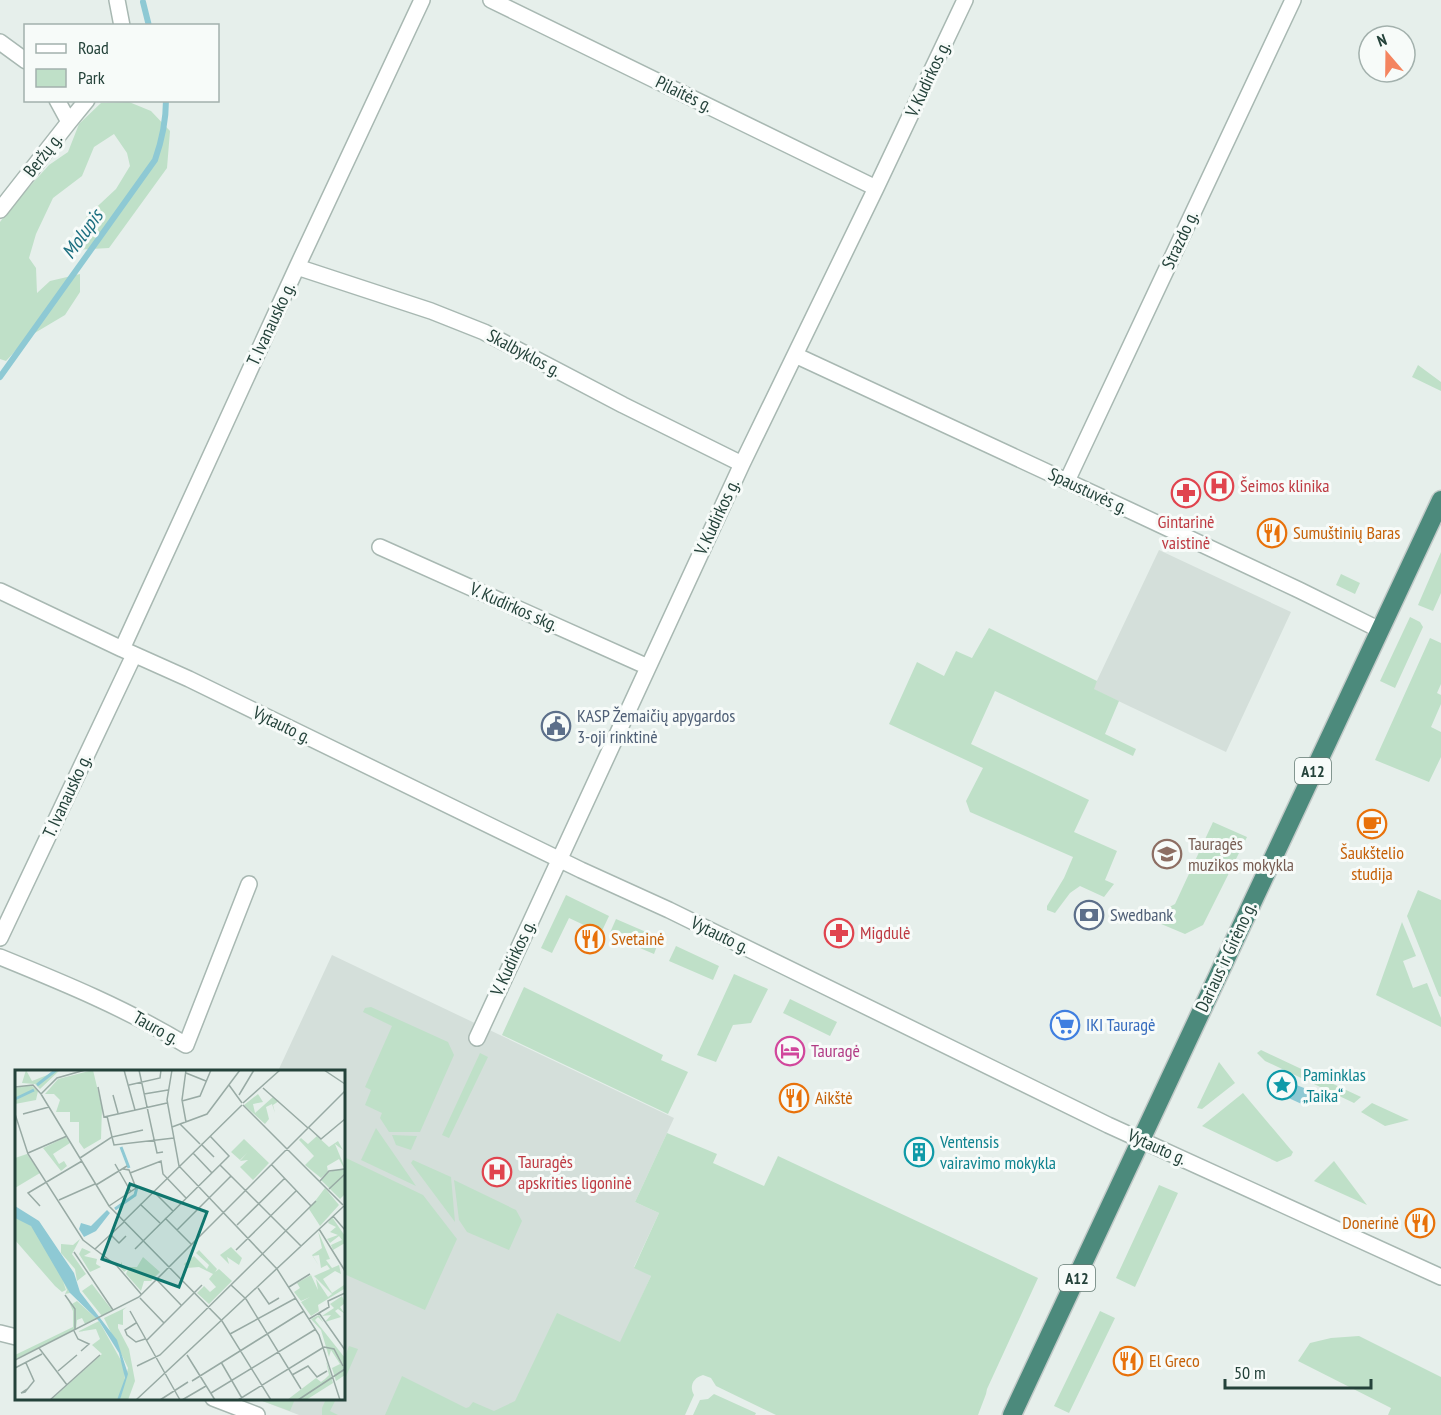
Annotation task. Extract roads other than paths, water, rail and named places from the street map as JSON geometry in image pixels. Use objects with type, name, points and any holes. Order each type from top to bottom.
[{"type":"highway","name":"Dariaus ir Girėno g.","points":[[1012,1415],[1441,500]]},
{"type":"street","points":[[117,0],[122,24]]},
{"type":"street","name":"T. Ivanausko g.","points":[[0,938],[297,267],[422,0]]},
{"type":"street","name":"Pilaitės g.","points":[[491,0],[876,188]]},
{"type":"street","name":"V. Kudirkos g.","points":[[477,1038],[741,464],[965,0]]},
{"type":"street","name":"Strazdo g.","points":[[1067,481],[1293,0]]},
{"type":"street","points":[[0,42],[24,60]]},
{"type":"street","points":[[58,102],[69,122]]},
{"type":"street","name":"Beržų g.","points":[[0,210],[85,102]]},
{"type":"street","name":"Skalbyklos g.","points":[[297,267],[430,311],[484,332],[741,464]]},
{"type":"street","name":"Spaustuvės g.","points":[[795,355],[1380,630]]},
{"type":"street","name":"V. Kudirkos skg.","points":[[380,547],[648,667]]},
{"type":"street","name":"Vytauto g.","points":[[0,591],[669,910],[1142,1141],[1441,1277]]},
{"type":"street","name":"Tauro g.","points":[[0,957],[125,1012],[186,1045],[249,884]]},
{"type":"street","points":[[0,1333],[15,1337]]},
{"type":"street","points":[[218,1400],[257,1415]]},
{"type":"water","points":[[1272,1082],[1288,1090],[1291,1083],[1312,1091],[1306,1106],[1269,1089]]},
{"type":"waterway","name":"Molupis","points":[[143,2],[148,24]]},
{"type":"waterway","name":"Molupis","points":[[0,377],[155,160],[163,131],[166,102]]},
{"type":"place","name":"Šeimos klinika","points":[[1219,486]]},
{"type":"place","name":"Gintarinė vaistinė","points":[[1186,493]]},
{"type":"place","name":"Sumuštinių Baras","points":[[1272,533]]},
{"type":"place","name":"KASP Žemaičių apygardos 3-oji rinktinė","points":[[556,726]]},
{"type":"place","name":"Šaukštelio studija","points":[[1372,824]]},
{"type":"place","name":"Tauragės muzikos mokykla","points":[[1167,854]]},
{"type":"place","name":"Swedbank","points":[[1089,915]]},
{"type":"place","name":"Migdulė","points":[[839,933]]},
{"type":"place","name":"Svetainė","points":[[590,939]]},
{"type":"place","name":"IKI Tauragė","points":[[1065,1025]]},
{"type":"place","name":"Tauragė","points":[[790,1051]]},
{"type":"place","name":"Paminklas „Taika“","points":[[1282,1085]]},
{"type":"place","name":"Aikštė","points":[[794,1098]]},
{"type":"place","name":"Ventensis vairavimo mokykla","points":[[919,1152]]},
{"type":"place","name":"Tauragės apskrities ligoninė","points":[[497,1172]]},
{"type":"place","name":"Donerinė","points":[[1420,1223]]},
{"type":"place","name":"El Greco","points":[[1128,1361]]}]
